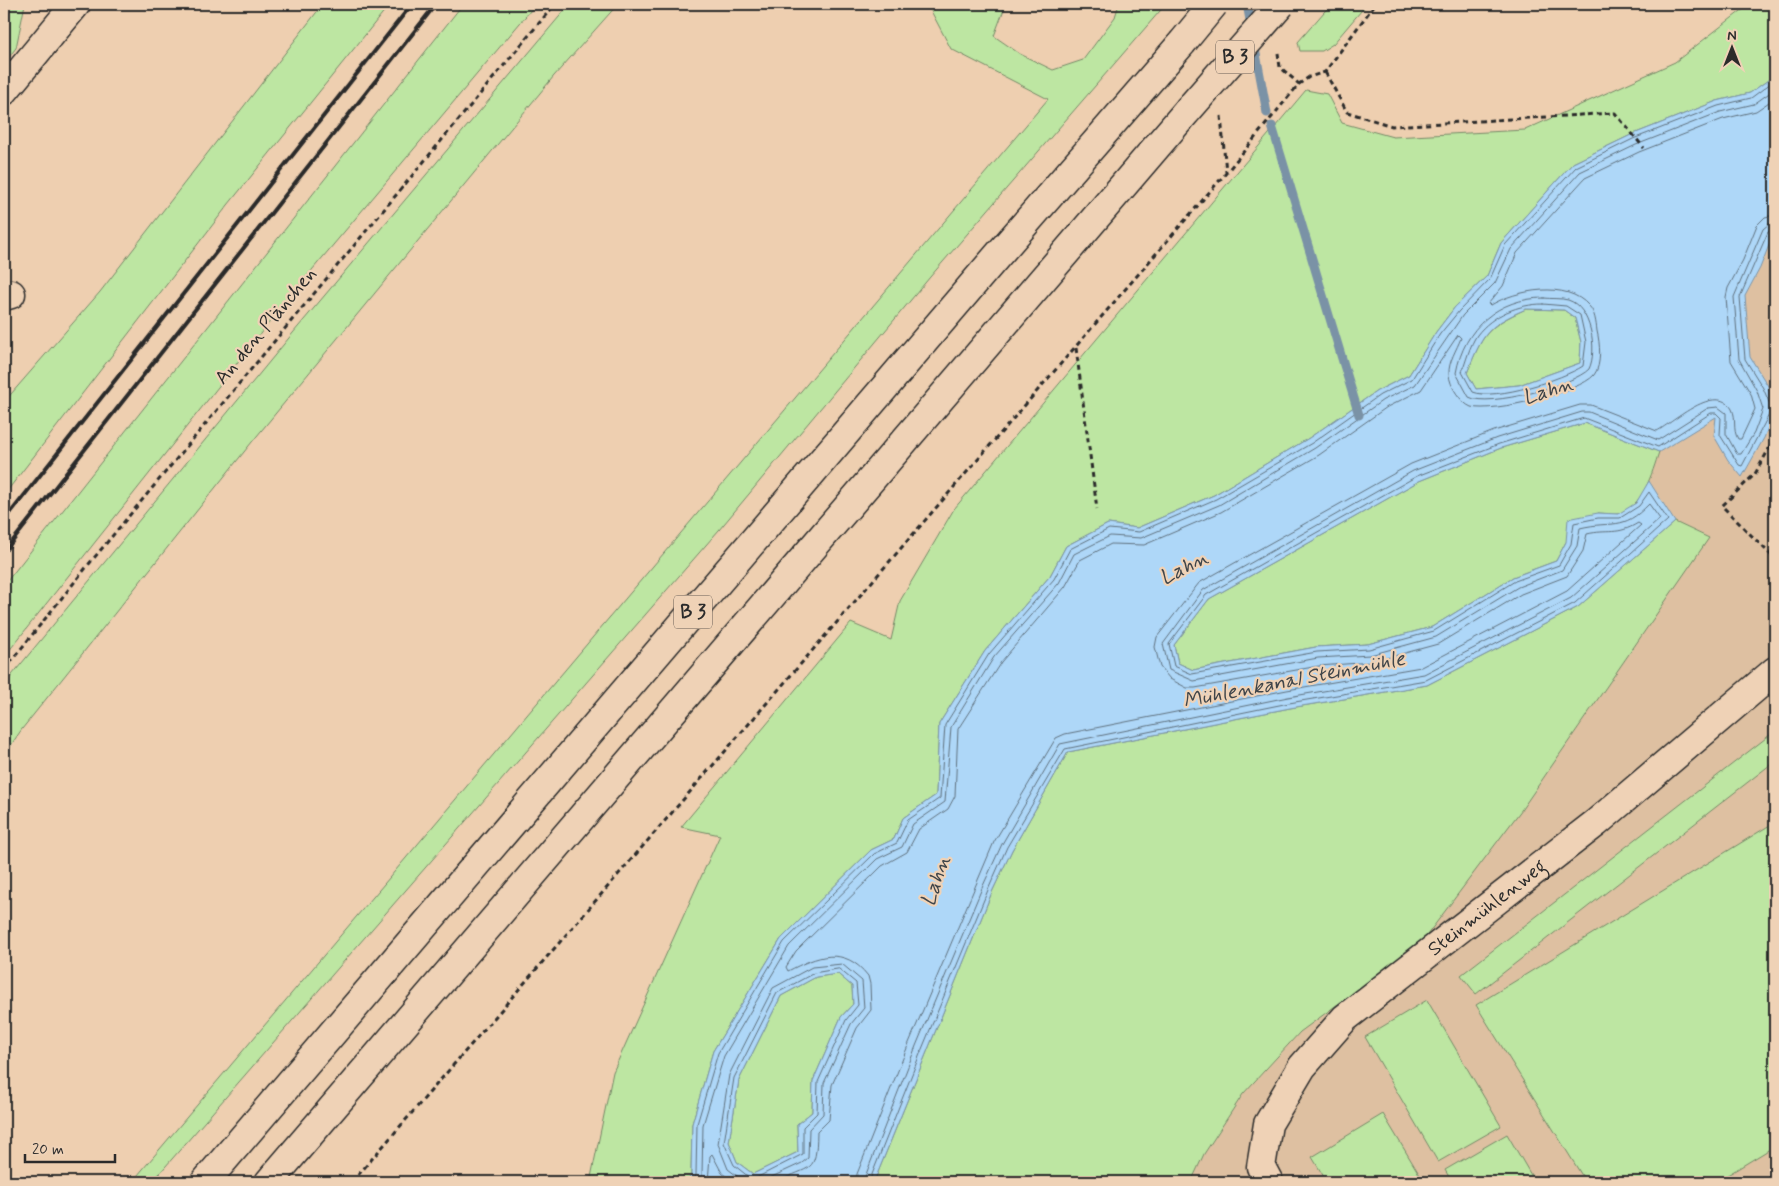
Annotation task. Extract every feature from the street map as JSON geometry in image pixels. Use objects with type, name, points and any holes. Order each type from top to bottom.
[{"type":"main road","points":[[4,91],[76,4]]},
{"type":"main road","name":"B 3","points":[[205,1182],[1214,4]]},
{"type":"main road","name":"B 3","points":[[269,1182],[1281,4]]},
{"type":"main road","name":"Steinmühlenweg","points":[[1268,1182],[1261,1167],[1268,1124],[1302,1067],[1345,1018],[1596,823],[1775,671]]},
{"type":"path","name":"An den Plänchen","points":[[4,670],[115,533],[554,4]]},
{"type":"path","points":[[352,1182],[1226,173],[1298,84],[1309,77],[1325,72],[1375,4]]},
{"type":"path","points":[[1325,72],[1347,112],[1392,126],[1615,113],[1631,135],[1644,148]]},
{"type":"path","points":[[1076,347],[1097,509]]},
{"type":"path","points":[[1775,438],[1755,474],[1722,506],[1775,559]]},
{"type":"shaded area","points":[[1775,230],[1775,409],[1768,386],[1750,357],[1745,296],[1760,268]]},
{"type":"shaded area","points":[[1775,410],[1775,1172],[1758,1182],[1191,1182],[1204,1154],[1243,1094],[1300,1032],[1522,809],[1708,538],[1675,522],[1649,481],[1659,452],[1716,416],[1728,460],[1742,477],[1764,438]]},
{"type":"green space","points":[[4,4],[25,4],[16,48],[4,63]]},
{"type":"green space","points":[[323,4],[390,4],[228,205],[4,495],[4,402],[100,292]]},
{"type":"green space","points":[[463,4],[536,4],[291,295],[4,657],[4,585]]},
{"type":"green space","points":[[570,4],[618,4],[554,76],[252,442],[22,729],[4,755],[4,687],[12,675],[293,333]]},
{"type":"green space","points":[[933,4],[1006,4],[994,36],[1020,54],[1053,70],[1083,60],[1115,17],[1119,4],[1166,4],[930,277],[719,530],[152,1182],[132,1182],[1048,99],[951,49],[930,9]]},
{"type":"green space","points":[[1331,4],[1367,4],[1333,44],[1322,51],[1300,51],[1298,42]]},
{"type":"green space","points":[[1750,4],[1775,4],[1775,68],[1771,78],[1750,93],[1717,101],[1631,135],[1573,163],[1501,243],[1487,276],[1455,307],[1436,332],[1409,375],[1377,391],[1309,438],[1214,495],[1137,528],[1108,524],[1066,546],[1050,576],[985,651],[939,724],[936,795],[903,818],[894,839],[871,850],[781,939],[713,1051],[692,1124],[691,1175],[687,1182],[590,1182],[613,1072],[720,835],[681,827],[851,623],[891,640],[900,601],[954,509],[1306,90],[1327,94],[1342,123],[1393,137],[1525,130],[1675,62]]},
{"type":"green space","points":[[1526,309],[1564,310],[1575,318],[1581,342],[1580,363],[1519,385],[1476,389],[1467,373],[1482,340],[1502,321]]},
{"type":"green space","points":[[1585,423],[1659,452],[1645,488],[1634,504],[1618,514],[1598,513],[1566,542],[1556,561],[1513,577],[1432,627],[1368,644],[1316,647],[1193,670],[1178,663],[1174,645],[1209,599],[1419,481],[1501,448]]},
{"type":"green space","points":[[1675,522],[1709,538],[1522,809],[1421,943],[1300,1032],[1243,1094],[1204,1154],[1191,1182],[874,1182],[992,892],[1012,850],[1068,752],[1290,708],[1427,685],[1578,607]]},
{"type":"green space","points":[[1775,731],[1775,761],[1476,994],[1461,975]]},
{"type":"green space","points":[[1775,822],[1775,1146],[1716,1182],[1586,1182],[1476,1005]]},
{"type":"green space","points":[[838,974],[852,986],[853,1004],[841,1017],[813,1081],[812,1112],[797,1124],[798,1152],[753,1174],[737,1162],[729,1142],[739,1080],[781,996],[816,977]]},
{"type":"green space","points":[[1427,1000],[1501,1126],[1438,1162],[1365,1037]]},
{"type":"green space","points":[[1383,1114],[1424,1182],[1327,1182],[1312,1157]]},
{"type":"green space","points":[[1507,1134],[1535,1182],[1452,1182],[1445,1170]]},
{"type":"water","points":[[1775,68],[1775,230],[1760,268],[1745,296],[1750,357],[1768,386],[1775,410],[1764,438],[1742,477],[1728,460],[1714,436],[1716,417],[1659,452],[1585,423],[1501,448],[1419,481],[1209,599],[1174,645],[1178,663],[1193,670],[1316,647],[1368,644],[1432,627],[1513,577],[1556,561],[1566,542],[1568,519],[1598,513],[1618,514],[1636,503],[1649,481],[1675,522],[1578,607],[1427,685],[1290,708],[1068,752],[1012,850],[992,892],[874,1182],[687,1182],[691,1175],[692,1124],[713,1051],[781,939],[871,850],[894,839],[903,818],[936,795],[939,724],[985,651],[1050,576],[1066,546],[1108,524],[1137,528],[1214,495],[1309,438],[1377,391],[1409,375],[1436,332],[1455,307],[1487,276],[1501,243],[1573,163],[1631,135],[1717,101],[1750,93],[1771,78]],"holes":[[[1526,309],[1564,310],[1575,318],[1581,342],[1580,363],[1519,385],[1476,389],[1467,373],[1482,340],[1494,326]],[[838,974],[852,986],[853,1004],[841,1017],[813,1081],[812,1112],[797,1124],[798,1152],[753,1174],[737,1162],[729,1142],[739,1080],[781,996],[816,977]]]},
{"type":"waterway","points":[[1247,4],[1252,31]]},
{"type":"waterway","points":[[1254,43],[1267,113]]},
{"type":"waterway","points":[[1272,126],[1359,415]]},
{"type":"railway","points":[[4,521],[412,4]]},
{"type":"railway","points":[[4,552],[436,4]]},
{"type":"water label","name":"Lahn","points":[[1548,391]]},
{"type":"water label","name":"Lahn","points":[[1184,568]]},
{"type":"water label","name":"Mühlenkanal Steinmühle","points":[[1294,680]]},
{"type":"water label","name":"Lahn","points":[[936,881]]}]
